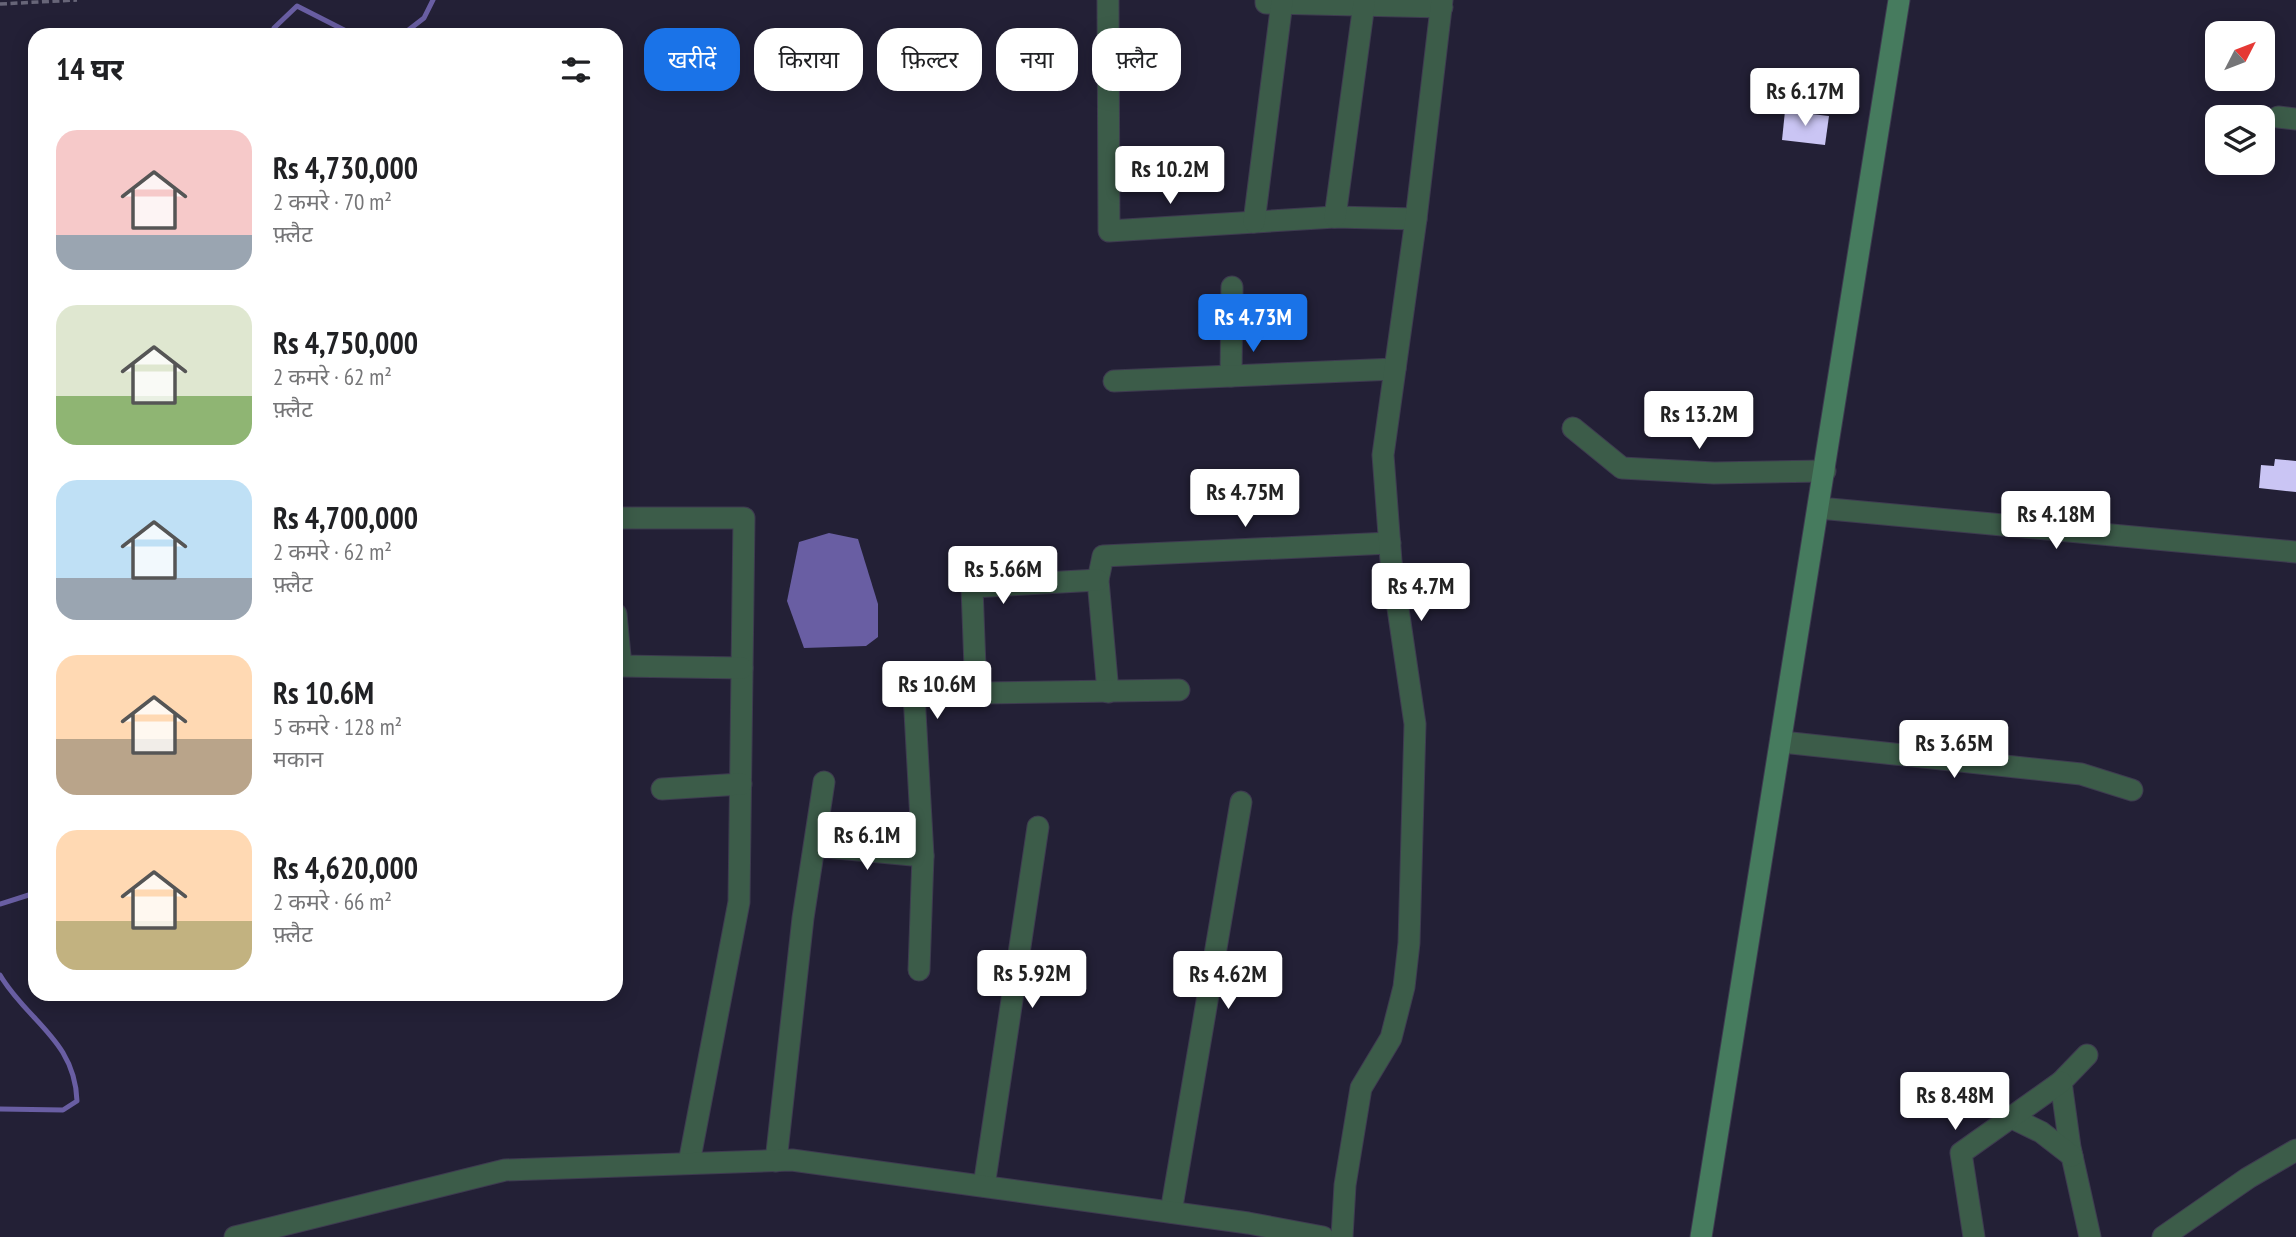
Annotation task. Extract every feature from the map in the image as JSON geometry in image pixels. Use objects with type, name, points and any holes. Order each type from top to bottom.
[{"type":"main road","points":[[1701,1237],[1899,0]]},
{"type":"street","points":[[1108,0],[1109,230],[1335,217],[1416,219]]},
{"type":"street","points":[[1254,222],[1274,1],[1442,4],[1416,219],[1383,455],[1390,543],[1415,724],[1409,943],[1404,987],[1391,1038],[1361,1088],[1345,1185],[1342,1237]]},
{"type":"street","points":[[1335,217],[1352,3]]},
{"type":"street","points":[[1231,376],[1232,287]]},
{"type":"street","points":[[1114,381],[1395,369]]},
{"type":"street","points":[[1573,428],[1622,468],[1714,473],[1825,471]]},
{"type":"street","points":[[1819,508],[2296,552]]},
{"type":"street","points":[[623,518],[744,518],[739,901],[689,1164]]},
{"type":"street","points":[[1108,692],[1098,580],[1103,556],[1390,543]]},
{"type":"street","points":[[976,694],[972,587],[1098,580]]},
{"type":"street","points":[[623,666],[742,668]]},
{"type":"street","points":[[919,970],[923,856],[914,694],[1180,690]]},
{"type":"street","points":[[1782,742],[2081,774],[2132,790]]},
{"type":"street","points":[[776,1161],[803,918],[824,782]]},
{"type":"street","points":[[662,789],[741,784]]},
{"type":"street","points":[[1171,1212],[1241,802]]},
{"type":"street","points":[[984,1186],[1038,827]]},
{"type":"street","points":[[815,846],[923,856]]},
{"type":"street","points":[[1974,1237],[1961,1153],[2061,1082],[2087,1055]]},
{"type":"street","points":[[2061,1082],[2072,1156],[2090,1237]]},
{"type":"street","points":[[2012,1118],[2041,1132],[2072,1156]]},
{"type":"street","points":[[2163,1237],[2248,1178],[2296,1150]]},
{"type":"street","points":[[235,1237],[505,1170],[792,1160],[1171,1212],[1323,1237]]},
{"type":"path","points":[[0,4],[77,0]]},
{"type":"shaded area","points":[[829,533],[858,539],[878,604],[878,637],[866,646],[804,648],[787,601],[799,542]]},
{"type":"building","points":[[1785,111],[1829,116],[1825,145],[1782,140]]},
{"type":"building","points":[[2275,459],[2296,461],[2296,492],[2259,488],[2261,465],[2274,466]]},
{"type":"waterway","points":[[411,28],[424,18],[433,0]]},
{"type":"waterway","points":[[274,28],[297,6],[340,28]]},
{"type":"waterway","points":[[0,904],[28,895]]},
{"type":"waterway","points":[[0,975],[23,1006],[59,1046],[74,1080],[77,1101],[63,1110],[0,1109]]}]
